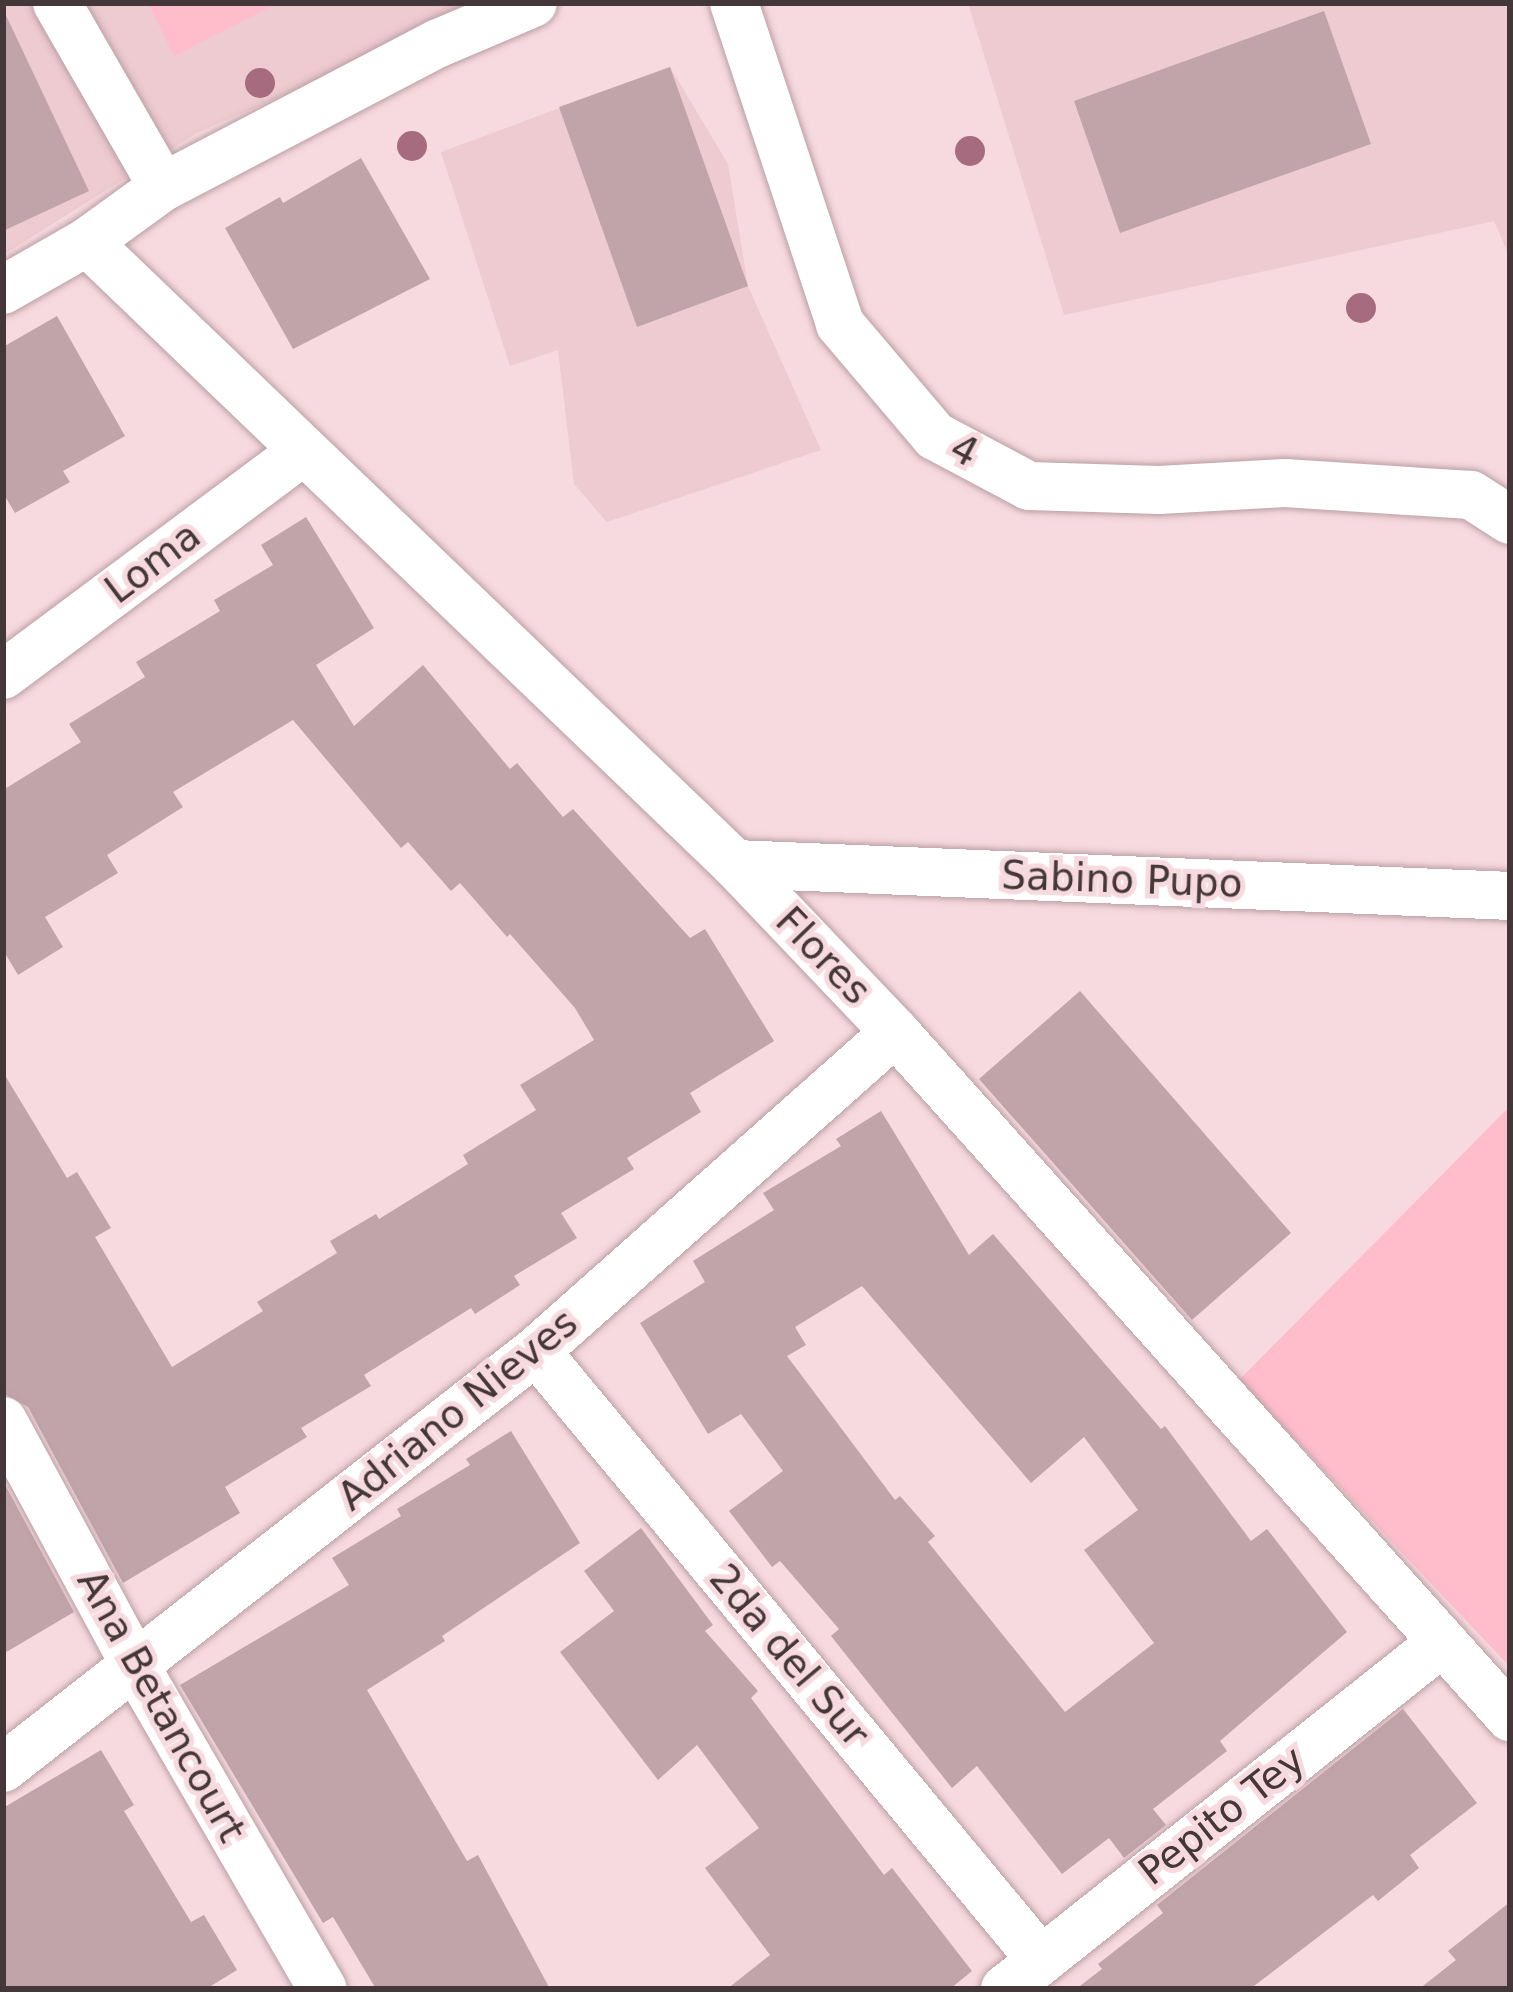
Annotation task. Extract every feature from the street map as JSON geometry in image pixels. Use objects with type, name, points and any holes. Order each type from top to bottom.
[{"type":"street","points":[[57,3],[163,187]]},
{"type":"street","points":[[3,290],[87,242],[163,187],[440,43],[532,3]]},
{"type":"street","name":"4","points":[[734,3],[840,324],[935,436],[1029,486],[1159,490],[1285,483],[1491,507]]},
{"type":"street","name":"Flores","points":[[87,242],[735,864],[895,1032],[1510,1717]]},
{"type":"street","name":"Loma","points":[[3,675],[303,451]]},
{"type":"street","name":"Sabino Pupo","points":[[735,864],[1510,896]]},
{"type":"street","name":"Adriano Nieves","points":[[3,1768],[536,1351],[895,1032]]},
{"type":"street","name":"2da del Sur","points":[[536,1351],[1023,1974]]},
{"type":"street","name":"Ana Betancourt","points":[[3,1420],[136,1666],[323,1989]]},
{"type":"street","name":"Pepito Tey","points":[[1023,1974],[1440,1644]]},
{"type":"shaded area","points":[[3,3],[494,3],[197,133],[3,255]]},
{"type":"shaded area","points":[[148,3],[278,3],[174,56]]},
{"type":"shaded area","points":[[968,3],[1510,3],[1510,258],[1494,221],[1064,315]]},
{"type":"shaded area","points":[[670,67],[728,164],[748,286],[821,450],[607,522],[574,484],[558,350],[510,366],[441,152]]},
{"type":"shaded area","points":[[1510,1106],[1510,1667],[1239,1380]]},
{"type":"building","points":[[3,9],[89,191],[3,231]]},
{"type":"building","points":[[1324,11],[1371,144],[1120,233],[1074,101]]},
{"type":"building","points":[[670,67],[748,286],[637,327],[559,107]]},
{"type":"building","points":[[361,158],[430,279],[293,349],[225,228],[280,197],[283,203]]},
{"type":"building","points":[[57,316],[125,436],[63,471],[70,482],[15,513],[3,493],[3,347]]},
{"type":"building","points":[[306,517],[374,628],[316,665],[354,726],[423,665],[510,769],[517,763],[563,817],[573,809],[690,938],[705,929],[774,1041],[690,1093],[701,1112],[627,1158],[634,1169],[561,1213],[577,1238],[514,1276],[520,1285],[475,1314],[471,1308],[364,1375],[371,1386],[301,1428],[307,1437],[225,1487],[240,1513],[123,1583],[28,1407],[3,1393],[3,1072],[67,1178],[77,1172],[111,1228],[95,1237],[172,1367],[263,1311],[257,1302],[337,1253],[330,1241],[376,1214],[379,1219],[468,1164],[463,1155],[536,1110],[520,1085],[594,1040],[575,1008],[510,934],[507,937],[460,883],[451,891],[408,842],[401,848],[293,720],[173,792],[183,807],[107,855],[118,873],[45,917],[63,947],[18,975],[3,950],[3,790],[81,742],[69,724],[145,677],[136,662],[220,611],[214,600],[273,565],[261,545]]},
{"type":"building","points":[[1080,991],[1291,1233],[1192,1320],[979,1079]]},
{"type":"building","points":[[881,1111],[969,1255],[993,1234],[1161,1429],[1165,1426],[1251,1541],[1267,1529],[1347,1632],[1220,1741],[1227,1751],[1153,1809],[1166,1825],[1124,1858],[1109,1838],[1062,1874],[977,1766],[952,1788],[831,1636],[839,1629],[780,1561],[772,1567],[729,1511],[783,1471],[741,1414],[708,1434],[640,1323],[705,1282],[693,1261],[774,1210],[763,1193],[841,1146],[836,1139]],"holes":[[[862,1286],[1031,1483],[1084,1437],[1138,1510],[1084,1550],[1154,1643],[1065,1712],[928,1542],[935,1536],[900,1496],[895,1500],[787,1356],[806,1345],[795,1327]]]},
{"type":"building","points":[[511,1431],[580,1543],[442,1636],[445,1641],[367,1690],[467,1861],[478,1855],[550,1989],[376,1989],[333,1917],[323,1923],[180,1685],[349,1585],[332,1558],[401,1516],[397,1509],[470,1465],[466,1459]]},
{"type":"building","points":[[3,1481],[74,1612],[3,1654]]},
{"type":"building","points":[[641,1528],[713,1625],[705,1631],[758,1691],[751,1698],[884,1875],[892,1868],[972,1971],[950,1989],[727,1989],[770,1955],[705,1868],[759,1828],[697,1745],[658,1780],[560,1652],[614,1611],[584,1571]]},
{"type":"building","points":[[1403,1709],[1477,1803],[1410,1855],[1419,1868],[1378,1901],[1373,1895],[1250,1989],[1076,1989],[1102,1969],[1098,1964],[1163,1913],[1157,1905]]},
{"type":"building","points":[[101,1750],[134,1805],[124,1811],[191,1922],[204,1915],[237,1970],[206,1989],[3,1989],[3,1808]]},
{"type":"building","points":[[1510,1902],[1510,1989],[1419,1989],[1456,1960],[1448,1951]]}]
